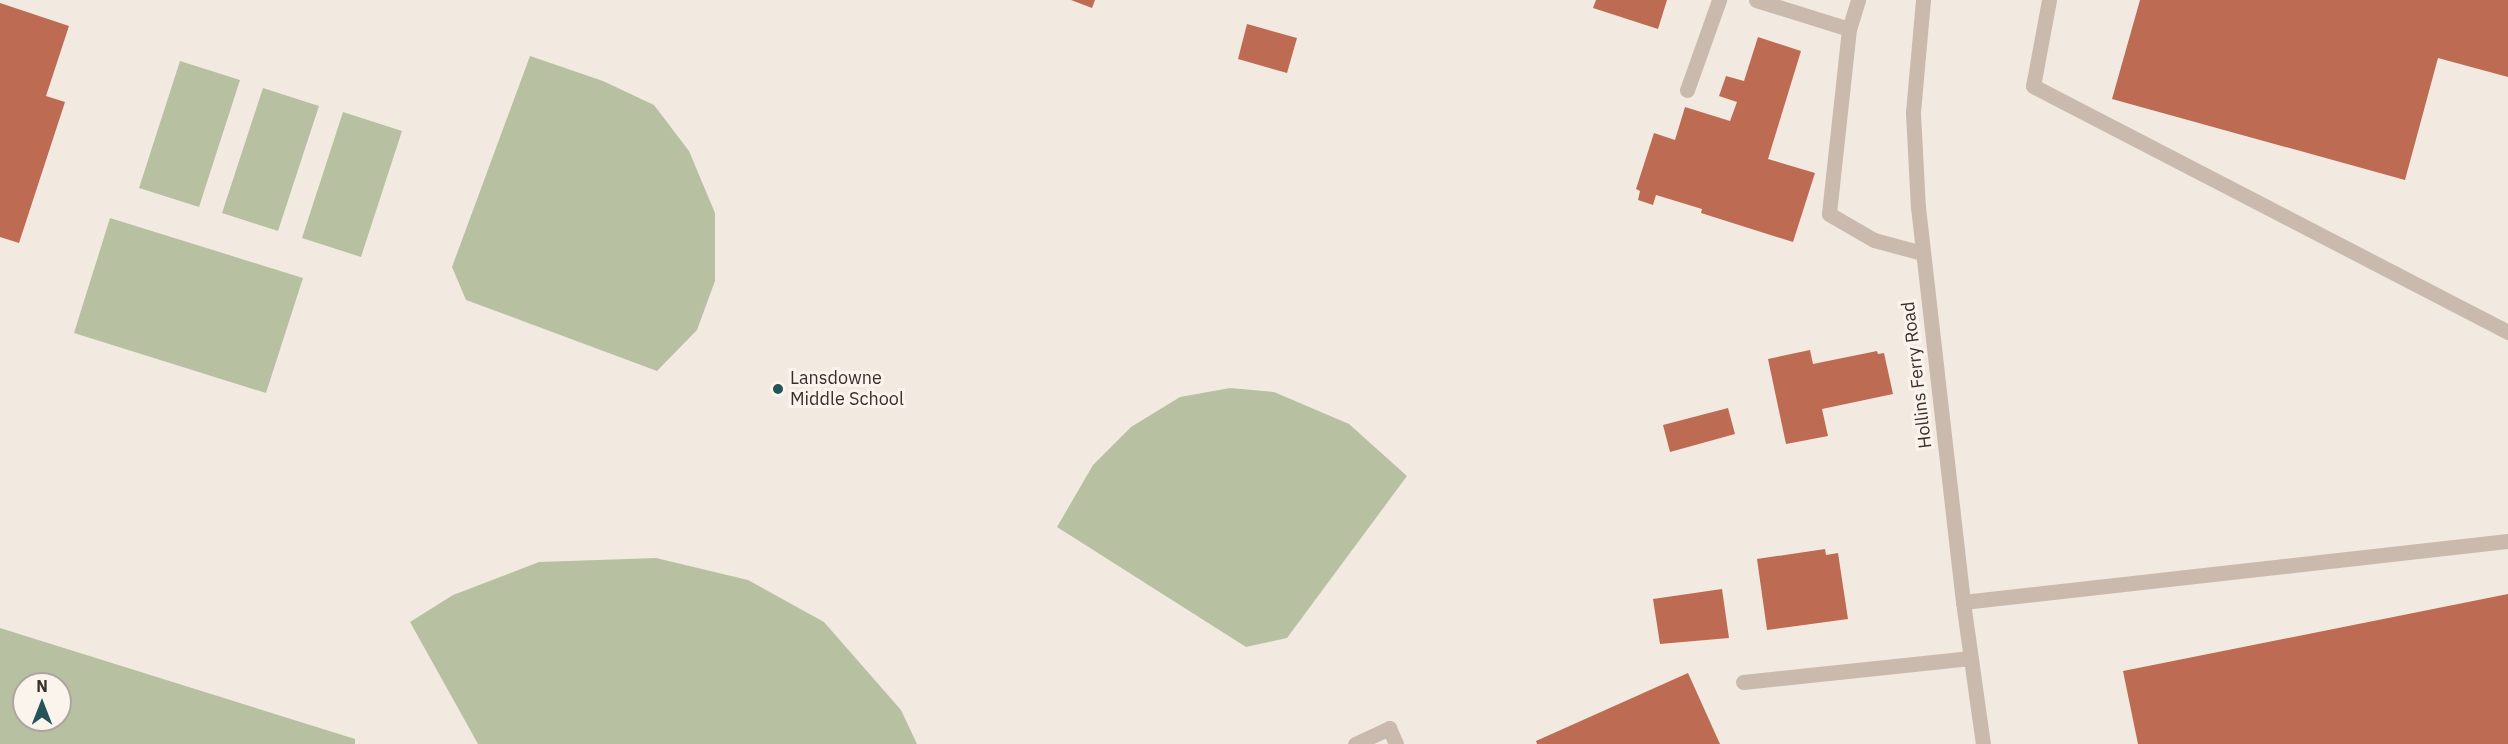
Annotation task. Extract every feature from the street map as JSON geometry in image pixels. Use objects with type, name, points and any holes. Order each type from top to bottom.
[{"type":"street","points":[[1687,90],[1719,0]]},
{"type":"street","points":[[1756,0],[1849,29]]},
{"type":"street","points":[[1858,0],[1849,29],[1829,214],[1874,240],[1923,253]]},
{"type":"street","name":"Hollins Ferry Road","points":[[1923,0],[1913,113],[1923,253],[1962,602],[1983,744]]},
{"type":"street","points":[[2049,0],[2033,86],[2508,332]]},
{"type":"street","points":[[1962,602],[2508,541]]},
{"type":"street","points":[[1743,682],[1971,658]]},
{"type":"street","points":[[1355,744],[1389,728],[1396,744]]},
{"type":"green space","points":[[530,56],[603,81],[654,105],[689,151],[715,213],[715,281],[697,330],[657,371],[466,300],[452,267]]},
{"type":"green space","points":[[180,61],[240,80],[199,207],[139,188]]},
{"type":"green space","points":[[263,88],[319,106],[278,231],[222,213]]},
{"type":"green space","points":[[343,112],[402,131],[361,257],[302,238]]},
{"type":"green space","points":[[110,218],[303,278],[266,393],[74,333]]},
{"type":"green space","points":[[1230,388],[1274,392],[1349,424],[1407,476],[1287,638],[1246,647],[1057,527],[1093,465],[1131,427],[1180,397]]},
{"type":"green space","points":[[656,558],[748,580],[824,622],[901,710],[917,744],[478,744],[410,622],[453,595],[539,562]]},
{"type":"green space","points":[[0,628],[355,739],[355,744],[0,744]]},
{"type":"building","points":[[1071,0],[1095,0],[1092,8]]},
{"type":"building","points":[[1596,0],[1667,0],[1658,29],[1593,8]]},
{"type":"building","points":[[2140,0],[2508,0],[2508,77],[2438,58],[2405,180],[2112,99]]},
{"type":"building","points":[[0,3],[69,26],[46,96],[65,102],[19,243],[0,237]]},
{"type":"building","points":[[1247,24],[1297,38],[1287,73],[1238,59]]},
{"type":"building","points":[[1758,37],[1801,51],[1768,159],[1815,173],[1793,242],[1701,213],[1702,209],[1656,195],[1653,205],[1638,200],[1640,191],[1636,189],[1654,133],[1675,140],[1685,107],[1730,121],[1737,102],[1719,96],[1726,76],[1744,81]]},
{"type":"building","points":[[1810,350],[1813,364],[1877,351],[1878,354],[1884,353],[1893,394],[1822,409],[1828,436],[1786,444],[1768,359]]},
{"type":"building","points":[[1728,408],[1735,434],[1670,452],[1663,425]]},
{"type":"building","points":[[1825,549],[1826,555],[1838,553],[1848,619],[1767,630],[1757,559]]},
{"type":"building","points":[[1722,589],[1729,638],[1660,644],[1653,599]]},
{"type":"building","points":[[2508,594],[2508,744],[2138,744],[2123,671]]},
{"type":"building","points":[[1688,673],[1720,744],[1537,744],[1536,741]]},
{"type":"place","name":"Lansdowne Middle School","points":[[778,389]]}]
